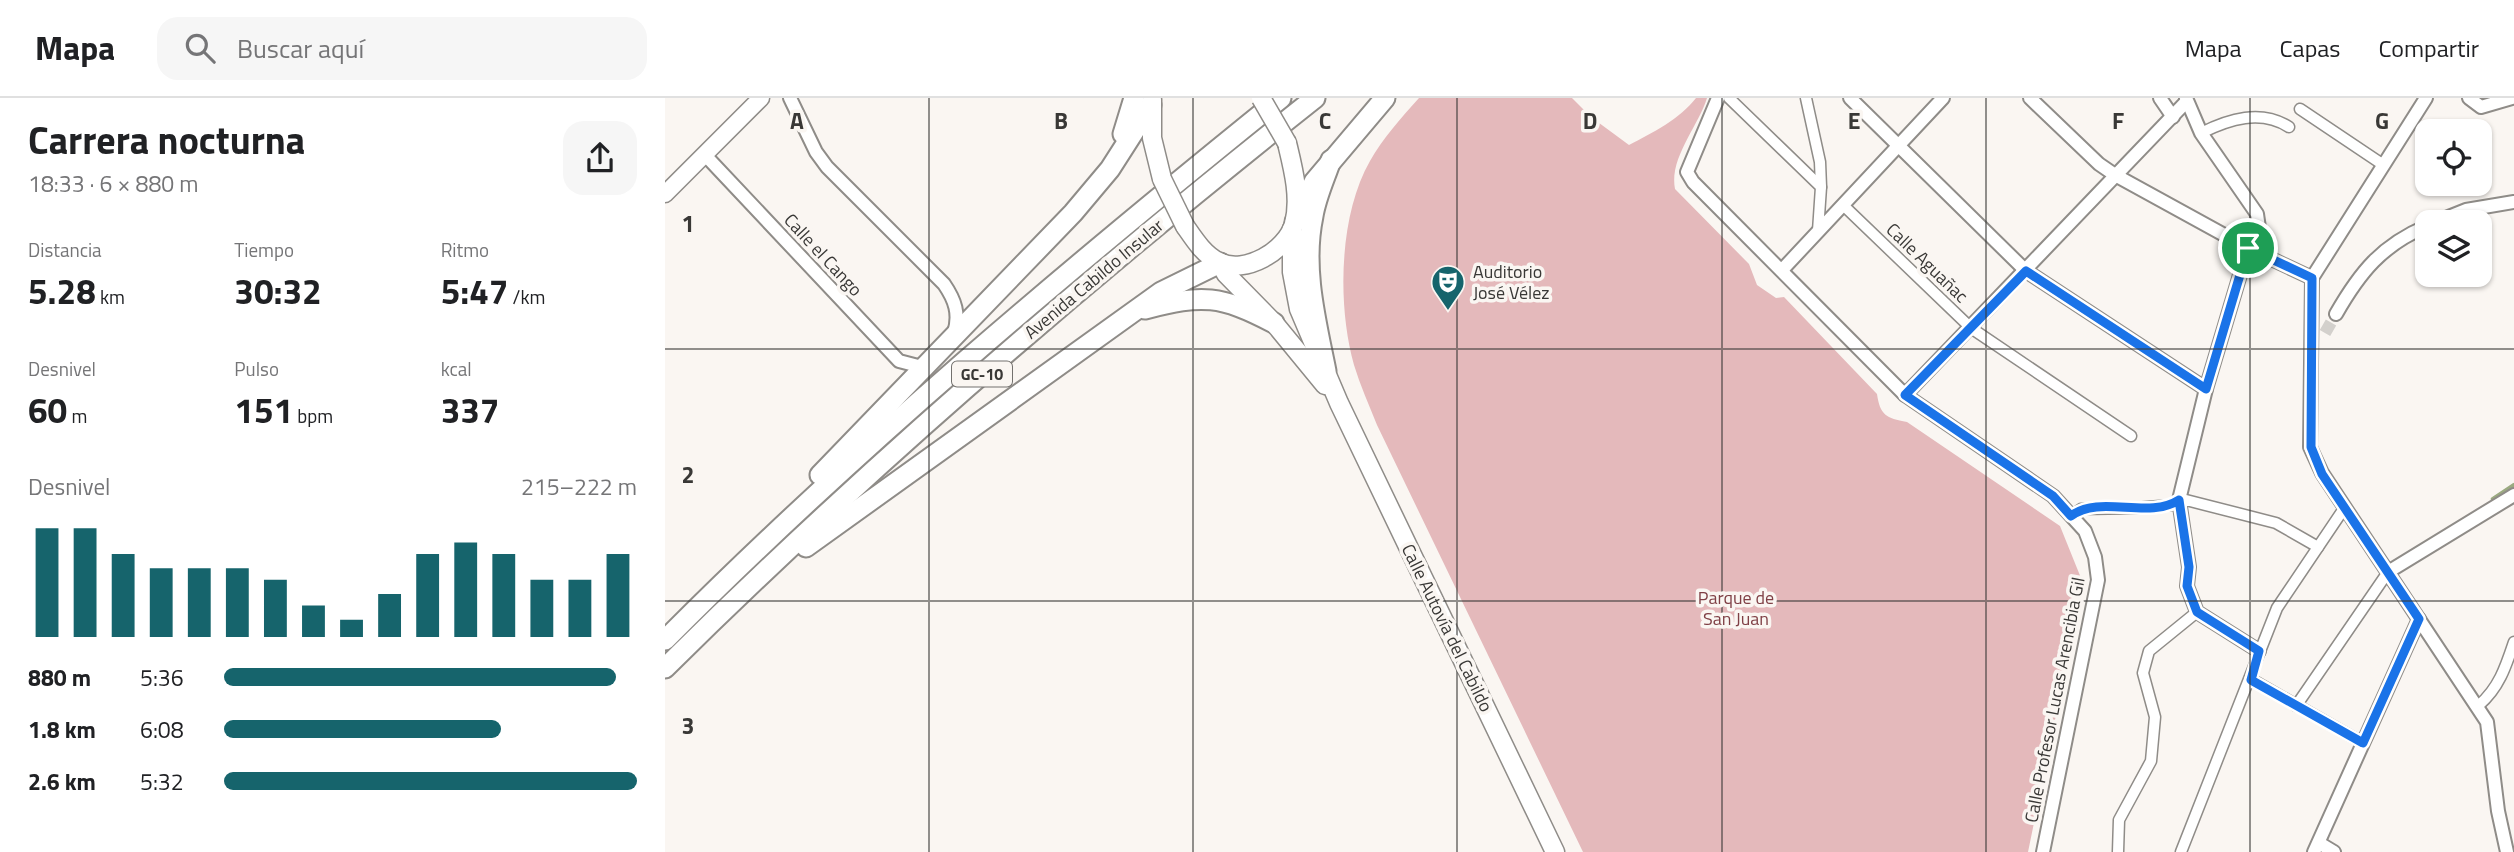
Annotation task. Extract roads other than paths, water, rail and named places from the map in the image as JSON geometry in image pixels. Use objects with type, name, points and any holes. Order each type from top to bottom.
[{"type":"main road","name":"Calle Autovía del Cabildo","points":[[1261,98],[1287,143],[1296,189],[1292,272],[1299,309],[1339,403],[1555,852]]},
{"type":"main road","name":"Avenida Cabildo Insular","points":[[665,640],[740,564],[934,386],[1281,98]]},
{"type":"main road","name":"Avenida Cabildo Insular","points":[[665,668],[742,592],[946,404],[1219,174],[1315,98]]},
{"type":"main road","points":[[742,592],[1137,312],[1161,292],[1220,263],[1241,266],[1258,261],[1285,241],[1314,182],[1385,98]]},
{"type":"main road","points":[[740,564],[922,367],[1073,213],[1110,169],[1146,100]]},
{"type":"main road","name":"Calle Autovía del Cabildo","points":[[1146,100],[1151,138],[1162,179],[1185,226],[1195,241],[1220,263],[1240,290],[1274,323],[1339,403]]},
{"type":"main road","points":[[1326,371],[1311,304],[1310,259],[1313,216],[1331,160]]},
{"type":"main road","points":[[1137,312],[1188,298],[1217,299],[1242,306],[1274,323]]},
{"type":"street","points":[[665,194],[706,156],[761,98]]},
{"type":"street","points":[[790,98],[827,167],[944,284],[954,299],[958,320],[952,338]]},
{"type":"street","name":"Calle Profesor Lucas Arencibia Gil","points":[[1718,98],[1687,172],[1693,182],[1905,395],[2053,496],[2085,531],[2095,557],[2098,580],[2043,852]]},
{"type":"street","points":[[1729,98],[1821,187]]},
{"type":"street","points":[[1806,98],[1820,162],[1818,231]]},
{"type":"street","points":[[1850,98],[2026,271],[2206,389]]},
{"type":"street","points":[[1782,270],[1943,98]]},
{"type":"street","points":[[2030,98],[2099,164],[2248,248],[2312,278]]},
{"type":"street","points":[[2160,98],[2173,117]]},
{"type":"street","points":[[2426,98],[2312,278],[2311,447],[2322,474],[2479,705],[2487,722],[2498,811],[2507,852]]},
{"type":"street","points":[[2469,98],[2481,107],[2512,98]]},
{"type":"street","points":[[1905,395],[2026,271],[2115,174],[2173,117],[2186,100],[2201,133],[2257,214],[2259,228],[2248,248],[2206,389],[2179,500],[2189,567],[2187,586],[2197,612],[2259,651]]},
{"type":"street","points":[[2299,109],[2382,164]]},
{"type":"street","points":[[2201,133],[2246,117],[2279,120],[2289,127]]},
{"type":"street","name":"Calle el Cango","points":[[706,156],[899,361],[922,367]]},
{"type":"street","points":[[2466,210],[2514,202]]},
{"type":"street","name":"Calle Aguañac","points":[[1843,205],[1971,328],[2131,436]]},
{"type":"street","points":[[2336,314],[2373,260],[2400,237],[2415,231]]},
{"type":"street","points":[[2311,344],[2325,333]]},
{"type":"street","points":[[2296,706],[2389,573],[2514,495]]},
{"type":"street","points":[[2071,516],[2081,509],[2172,505],[2179,500],[2276,523],[2318,547]]},
{"type":"street","points":[[2181,852],[2251,680],[2259,651],[2277,608],[2345,507]]},
{"type":"street","points":[[2117,852],[2119,820],[2151,761],[2155,717],[2143,673],[2149,651],[2197,612]]},
{"type":"street","points":[[2334,852],[2316,847],[2419,619]]},
{"type":"street","points":[[2479,705],[2490,695],[2503,674],[2514,642]]},
{"type":"street","points":[[2251,680],[2363,743]]},
{"type":"waterway","points":[[2493,499],[2514,485]]},
{"type":"tunnel","points":[[2325,333],[2336,314]]},
{"type":"place","name":"Auditorio José Vélez","points":[[1448,312]]},
{"type":"park label","name":"Parque de San Juan","points":[[1736,608]]}]
